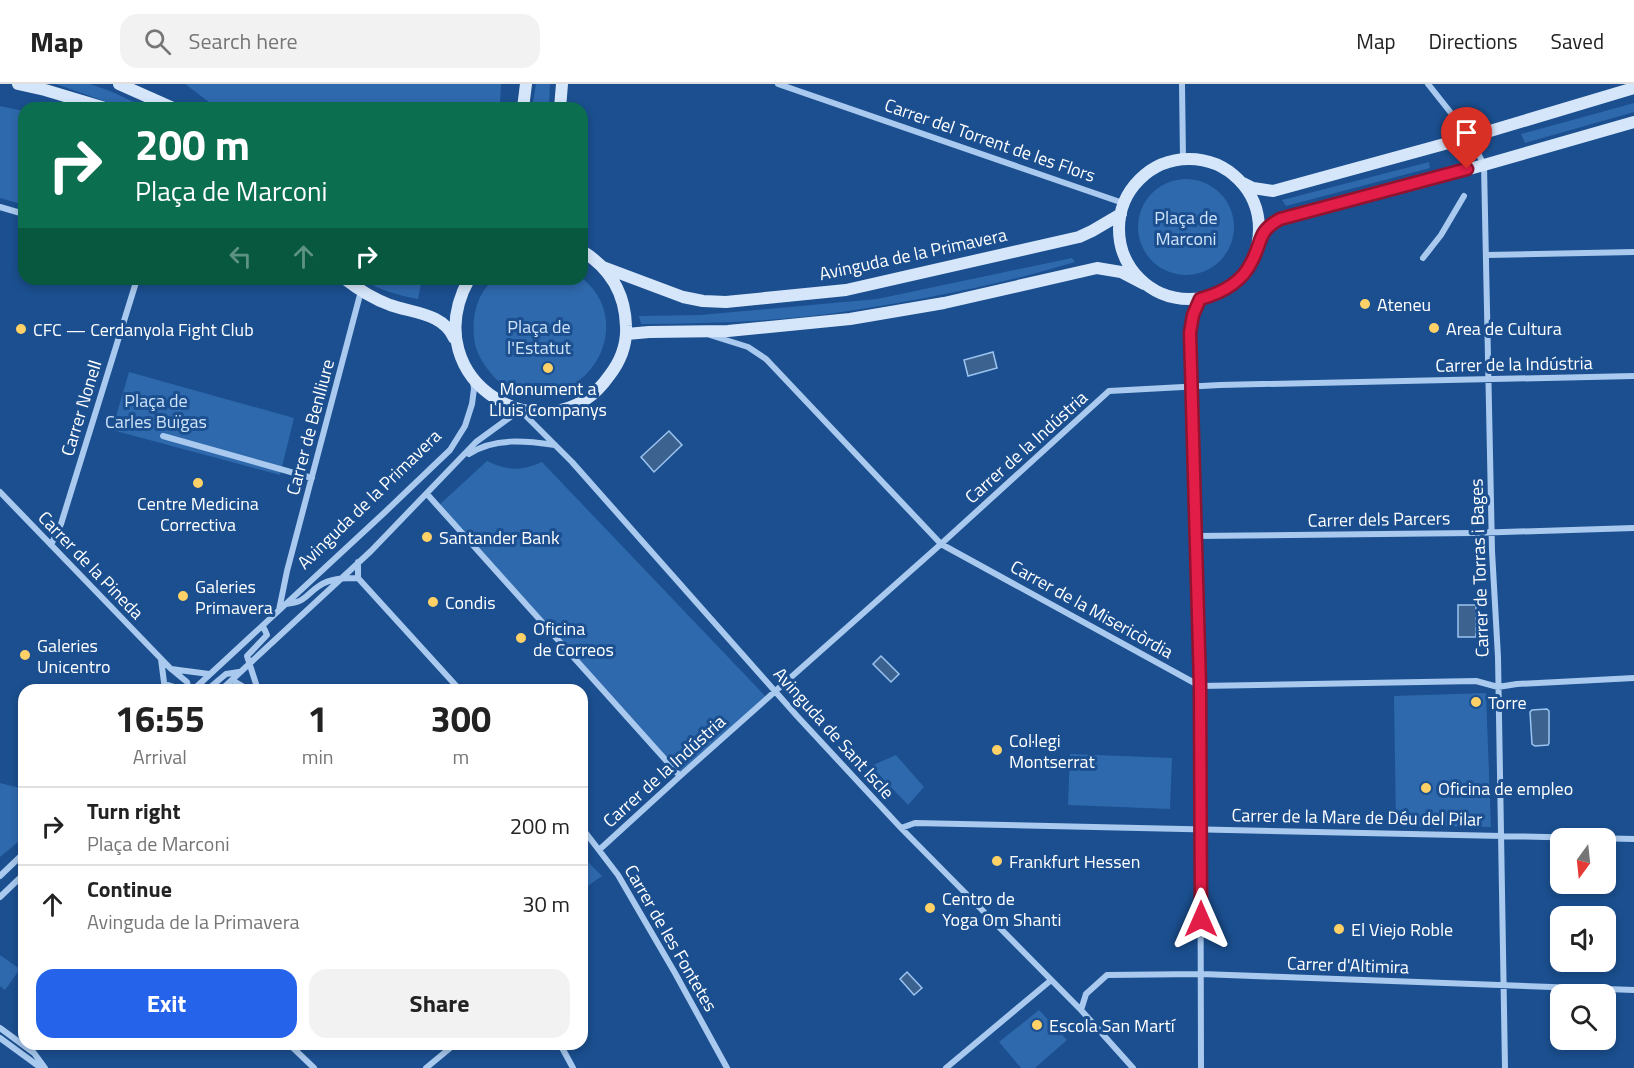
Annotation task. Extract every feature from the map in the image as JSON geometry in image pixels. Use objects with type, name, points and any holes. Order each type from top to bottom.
[{"type":"street","points":[[18,84],[85,102]]},
{"type":"street","points":[[119,84],[160,102]]},
{"type":"street","points":[[524,102],[526,84]]},
{"type":"street","points":[[560,102],[562,84]]},
{"type":"street","name":"Carrer del Torrent de les Flors","points":[[778,84],[1122,208]]},
{"type":"street","points":[[1182,84],[1183,159]]},
{"type":"street","name":"Carrer de Torras i Bages","points":[[1428,84],[1470,137],[1484,165],[1491,533],[1498,687],[1505,1068]]},
{"type":"street","points":[[1144,284],[1129,267],[1120,247],[1118,225],[1122,208],[1133,186],[1147,172],[1164,163],[1183,159],[1205,160],[1225,168],[1253,188],[1273,191],[1470,137],[1634,88]]},
{"type":"street","points":[[627,334],[728,331],[850,319],[944,303],[1097,268],[1121,272],[1161,294],[1180,300],[1200,299],[1221,293],[1239,280],[1252,262],[1267,227],[1280,219],[1484,165],[1634,122]]},
{"type":"street","points":[[1242,182],[1254,200],[1257,210],[1259,242]]},
{"type":"street","points":[[1423,258],[1441,235],[1464,196]]},
{"type":"street","points":[[0,207],[18,212]]},
{"type":"street","name":"Avinguda de la Primavera","points":[[603,267],[683,297],[703,301],[726,302],[835,291],[1079,237],[1122,208]]},
{"type":"street","points":[[1487,255],[1634,252]]},
{"type":"street","points":[[353,285],[389,304],[439,320],[450,328],[466,369],[482,390],[504,404],[520,410],[550,412],[578,404],[602,387],[619,363],[627,334],[626,310],[618,286],[603,267],[588,256]]},
{"type":"street","name":"Carrer Nonell","points":[[51,546],[61,524],[135,285]]},
{"type":"street","points":[[456,344],[455,320],[460,296],[466,285]]},
{"type":"street","name":"Carrer de Benlliure","points":[[279,610],[287,571],[361,291]]},
{"type":"street","points":[[1200,299],[1193,315],[1190,333],[1200,686],[1201,1068]]},
{"type":"street","name":"Carrer de la Misericòrdia","points":[[695,331],[748,347],[766,359],[941,544],[1200,686],[1476,681],[1498,687],[1634,678]]},
{"type":"street","name":"Carrer de la Indústria","points":[[599,850],[1109,391],[1634,376]]},
{"type":"street","name":"Avinguda de la Primavera","points":[[198,684],[450,450],[465,426],[474,389],[473,378]]},
{"type":"street","name":"Avinguda de la Primavera","points":[[228,684],[342,578],[476,442],[520,410]]},
{"type":"street","name":"Avinguda de Sant Iscle","points":[[520,410],[556,446],[901,828],[1081,1010],[1133,1068]]},
{"type":"street","points":[[163,436],[312,478]]},
{"type":"street","name":"Avinguda de la Primavera","points":[[461,459],[479,447],[500,442],[529,441],[556,446]]},
{"type":"street","name":"Carrer de la Pineda","points":[[0,492],[170,668]]},
{"type":"street","points":[[427,494],[680,776]]},
{"type":"street","name":"Carrer dels Parcers","points":[[1196,536],[1491,533],[1634,528]]},
{"type":"street","points":[[358,562],[358,578],[455,684]]},
{"type":"street","name":"Avinguda de la Primavera","points":[[285,604],[300,603],[321,584],[342,578],[358,578]]},
{"type":"street","name":"Avinguda de la Primavera","points":[[249,663],[247,656],[267,635],[262,626]]},
{"type":"street","points":[[160,658],[164,684]]},
{"type":"street","points":[[249,663],[256,684]]},
{"type":"street","points":[[170,668],[210,674]]},
{"type":"street","name":"Avinguda de la Primavera","points":[[170,668],[188,684]]},
{"type":"street","points":[[214,684],[226,674],[240,672]]},
{"type":"street","points":[[232,680],[239,684]]},
{"type":"street","name":"Carrer de la Mare de Déu del Pilar","points":[[901,828],[915,823],[1634,839]]},
{"type":"street","name":"Carrer de les Fontetes","points":[[588,836],[629,895],[727,1068]]},
{"type":"street","points":[[0,876],[18,859]]},
{"type":"street","points":[[0,897],[18,880]]},
{"type":"street","name":"Carrer d'Altimira","points":[[1081,1010],[1086,994],[1107,975],[1201,974],[1634,990]]},
{"type":"street","points":[[946,1068],[1050,981]]},
{"type":"street","points":[[0,1028],[18,1041]]},
{"type":"street","points":[[0,1038],[43,1068]]},
{"type":"street","points":[[30,1050],[43,1068]]},
{"type":"street","points":[[295,1050],[314,1068]]},
{"type":"street","points":[[426,1068],[448,1050]]},
{"type":"street","points":[[563,1050],[573,1068]]},
{"type":"green space","points":[[56,84],[90,84],[134,102],[107,102]]},
{"type":"green space","points":[[185,84],[501,84],[500,102],[209,102]]},
{"type":"green space","points":[[536,84],[550,84],[549,102],[533,102]]},
{"type":"green space","points":[[1634,103],[1634,112],[1525,143],[1521,134]]},
{"type":"green space","points":[[0,106],[18,110],[18,203],[0,198]]},
{"type":"green space","points":[[1429,162],[1430,168],[1286,206],[1282,200]]},
{"type":"green space","name":"Plaça de Marconi","points":[[1186,179],[1204,183],[1220,193],[1230,209],[1234,227],[1230,245],[1220,261],[1204,271],[1186,275],[1168,271],[1152,261],[1142,245],[1138,227],[1142,209],[1152,193],[1168,183]]},
{"type":"green space","points":[[1072,258],[1075,262],[988,285],[842,312],[742,321],[641,324],[639,316],[700,315],[877,299]]},
{"type":"green space","name":"Plaça de l'Estatut","points":[[588,284],[598,295],[605,315],[606,336],[600,355],[588,373],[571,386],[551,393],[527,393],[509,387],[497,380],[490,372],[476,348],[474,321],[477,305],[488,285]]},
{"type":"green space","points":[[373,285],[421,285],[418,299],[383,290]]},
{"type":"green space","name":"Plaça de Carles Buïgas","points":[[129,372],[294,418],[280,475],[112,430]]},
{"type":"green space","points":[[487,461],[515,469],[542,462],[767,698],[680,776],[438,506]]},
{"type":"green space","points":[[1486,693],[1491,827],[1396,826],[1394,696]]},
{"type":"green space","points":[[1070,754],[1172,758],[1170,809],[1068,805]]},
{"type":"green space","points":[[896,755],[924,787],[908,805],[871,766]]},
{"type":"green space","points":[[0,783],[18,788],[18,842],[0,857]]},
{"type":"green space","points":[[588,862],[602,876],[588,886]]},
{"type":"green space","points":[[0,955],[18,968],[18,972],[5,990],[0,986]]},
{"type":"green space","points":[[1039,1010],[1067,1040],[1035,1068],[1021,1068],[999,1042]]},
{"type":"shaded area","points":[[993,352],[997,368],[968,376],[964,360]]},
{"type":"shaded area","points":[[669,431],[682,445],[654,472],[641,457]]},
{"type":"shaded area","points":[[1458,605],[1476,605],[1476,637],[1458,637]]},
{"type":"shaded area","points":[[881,656],[899,674],[891,682],[873,664]]},
{"type":"shaded area","points":[[1547,709],[1549,711],[1549,743],[1535,746],[1532,744],[1530,712]]},
{"type":"shaded area","points":[[907,972],[922,988],[914,995],[900,979]]},
{"type":"place","name":"Ateneu","points":[[1365,304]]},
{"type":"place","name":"Area de Cultura","points":[[1434,328]]},
{"type":"place","name":"CFC — Cerdanyola Fight Club","points":[[21,329]]},
{"type":"place","name":"Monument a Lluis Companys","points":[[548,368]]},
{"type":"place","name":"Centre Medicina Correctiva","points":[[198,483]]},
{"type":"place","name":"Santander Bank","points":[[427,537]]},
{"type":"place","name":"Galeries Primavera","points":[[183,596]]},
{"type":"place","name":"Condis","points":[[433,602]]},
{"type":"place","name":"Oficina de Correos","points":[[521,638]]},
{"type":"place","name":"Galeries Unicentro","points":[[25,655]]},
{"type":"place","name":"Torre","points":[[1476,702]]},
{"type":"place","name":"Col·legi Montserrat","points":[[997,750]]},
{"type":"place","name":"Oficina de empleo","points":[[1426,788]]},
{"type":"place","name":"Frankfurt Hessen","points":[[997,861]]},
{"type":"place","name":"Centro de Yoga Om Shanti","points":[[930,908]]},
{"type":"place","name":"El Viejo Roble","points":[[1339,929]]},
{"type":"place","name":"Escola San Martí","points":[[1037,1025]]},
{"type":"route","points":[[1201,919],[1201,704],[1190,333],[1193,315],[1200,299],[1221,293],[1239,280],[1252,262],[1267,227],[1280,219],[1467,169]]}]
